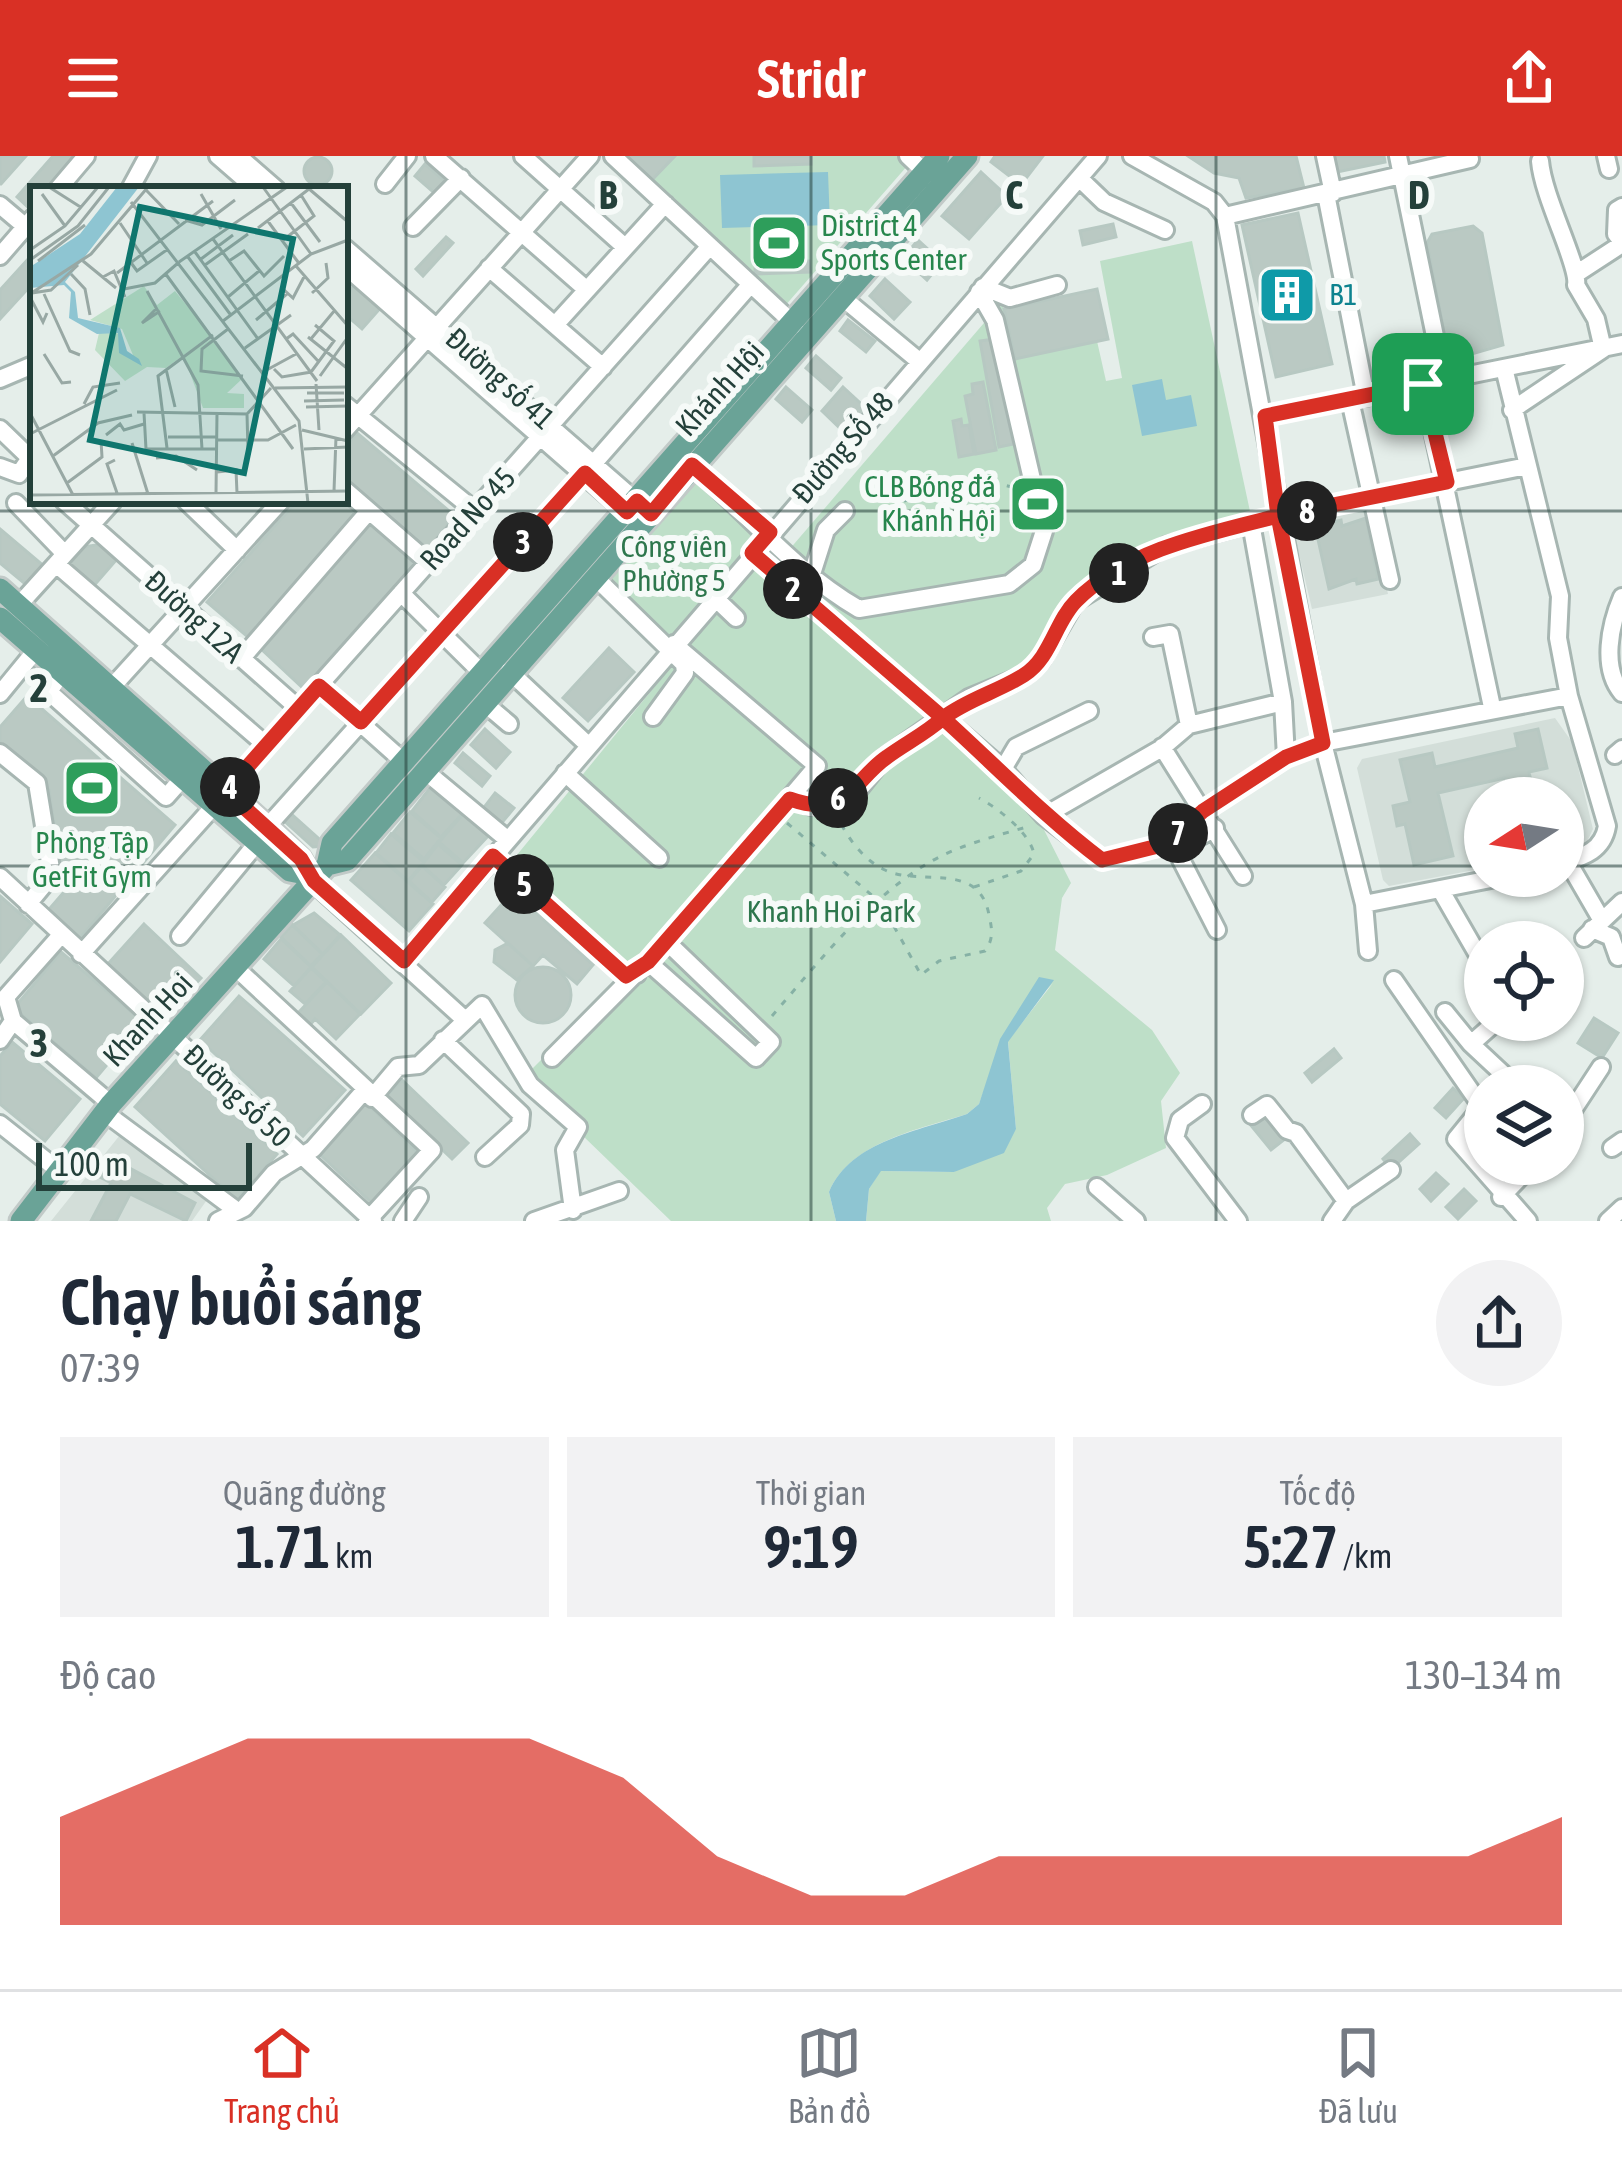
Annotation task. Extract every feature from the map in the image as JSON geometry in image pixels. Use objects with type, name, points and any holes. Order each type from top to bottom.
[{"type":"main road","name":"Khánh Hội","points":[[639,513],[692,465],[967,156]]},
{"type":"main road","name":"Khánh Hội","points":[[414,767],[483,702],[595,577],[639,513],[932,164]]},
{"type":"main road","name":"Khanh Hoi","points":[[21,1221],[108,1108],[315,873],[347,860],[483,674],[639,513]]},
{"type":"main road","points":[[0,589],[9,612],[36,650],[182,778],[220,798]]},
{"type":"main road","points":[[9,612],[112,688],[220,798],[315,873]]},
{"type":"street","points":[[61,186],[86,156]]},
{"type":"street","points":[[132,186],[148,156]]},
{"type":"street","points":[[218,156],[253,186]]},
{"type":"street","points":[[238,156],[273,186]]},
{"type":"street","points":[[386,184],[406,156]]},
{"type":"street","points":[[523,156],[625,248]]},
{"type":"street","points":[[474,510],[349,417],[439,325],[590,156]]},
{"type":"street","points":[[613,156],[795,325]]},
{"type":"street","points":[[908,156],[932,164]]},
{"type":"street","name":"Đường Số 48","points":[[404,961],[1098,156]]},
{"type":"street","points":[[1132,156],[1214,202],[1225,216],[1265,416],[1278,516],[1323,743],[1364,904],[1368,951]]},
{"type":"street","points":[[1325,156],[1371,499],[1390,580]]},
{"type":"street","points":[[1398,156],[1444,380]]},
{"type":"street","points":[[437,157],[587,290]]},
{"type":"street","points":[[1225,216],[1470,159]]},
{"type":"street","points":[[1540,161],[1554,225],[1579,272],[1576,285],[1596,319],[1603,349]]},
{"type":"street","points":[[412,227],[460,178]]},
{"type":"street","points":[[1079,178],[1104,202],[1165,230]]},
{"type":"street","points":[[555,325],[664,204]]},
{"type":"street","points":[[0,205],[29,222],[0,256]]},
{"type":"street","points":[[1579,272],[1622,243],[1616,233],[1619,208]]},
{"type":"street","name":"Road No 45","points":[[81,954],[710,246]]},
{"type":"street","name":"Đường số 41","points":[[348,250],[439,325],[639,513]]},
{"type":"street","points":[[489,268],[603,367]]},
{"type":"street","name":"Đường số 41","points":[[348,269],[425,340],[547,431]]},
{"type":"street","points":[[179,936],[361,722],[751,284]]},
{"type":"street","points":[[981,290],[1010,298],[1057,285]]},
{"type":"street","points":[[692,465],[770,532],[811,578],[859,609],[1009,584],[1033,565],[1045,531],[995,320],[981,290]]},
{"type":"street","points":[[843,298],[919,361]]},
{"type":"street","points":[[1265,416],[1622,344]]},
{"type":"street","points":[[1512,410],[1603,349]]},
{"type":"street","points":[[0,379],[30,366]]},
{"type":"street","points":[[1504,368],[1560,596],[1558,638],[1569,696],[1607,826],[1604,840],[1584,855]]},
{"type":"street","points":[[1423,384],[1492,707]]},
{"type":"street","points":[[0,429],[30,458],[30,468],[19,474],[0,467]]},
{"type":"street","points":[[790,799],[811,806],[856,793],[884,758],[969,698],[1024,675],[1042,659],[1075,602],[1166,546],[1278,516],[1527,466]]},
{"type":"street","points":[[348,493],[428,562]]},
{"type":"street","points":[[16,503],[60,559],[266,745]]},
{"type":"street","name":"Đường 12A","points":[[68,504],[299,709]]},
{"type":"street","points":[[9,612],[110,504]]},
{"type":"street","points":[[189,504],[237,550]]},
{"type":"street","points":[[112,688],[277,504]]},
{"type":"street","points":[[241,658],[369,511]]},
{"type":"street","points":[[811,578],[826,530],[845,511]]},
{"type":"street","points":[[1251,523],[1283,702],[1286,757]]},
{"type":"street","points":[[752,553],[1003,769],[1040,820],[1102,860],[1166,844],[1203,811],[1286,757],[1323,743],[1492,707],[1569,696]]},
{"type":"street","points":[[552,1058],[667,942],[817,766],[595,577]]},
{"type":"street","points":[[401,593],[483,674]]},
{"type":"street","points":[[714,597],[736,618]]},
{"type":"street","points":[[1622,598],[1611,630],[1610,663],[1622,693]]},
{"type":"street","points":[[1153,638],[1171,634],[1189,725]]},
{"type":"street","points":[[653,717],[685,673],[673,646]]},
{"type":"street","points":[[0,694],[36,650]]},
{"type":"street","points":[[509,671],[588,745]]},
{"type":"street","points":[[62,672],[49,692],[107,745],[166,797],[182,778]]},
{"type":"street","points":[[319,686],[508,840]]},
{"type":"street","points":[[483,702],[509,724]]},
{"type":"street","points":[[1040,820],[1162,747],[1189,725],[1283,702]]},
{"type":"street","points":[[1003,769],[1016,747],[1089,710]]},
{"type":"street","points":[[107,745],[122,725]]},
{"type":"street","points":[[1162,747],[1243,876]]},
{"type":"street","points":[[0,753],[37,783],[45,826],[52,875],[28,904]]},
{"type":"street","points":[[565,773],[659,858]]},
{"type":"street","points":[[1215,828],[1176,850],[1216,930]]},
{"type":"street","points":[[493,856],[626,976],[643,968]]},
{"type":"street","points":[[315,873],[464,1019]]},
{"type":"street","name":"Đường số 50","points":[[0,877],[370,1220]]},
{"type":"street","points":[[1364,904],[1464,884]]},
{"type":"street","points":[[1440,889],[1464,931]]},
{"type":"street","points":[[1579,897],[1592,928],[1611,937],[1618,957]]},
{"type":"street","points":[[1592,928],[1622,902]]},
{"type":"street","points":[[61,935],[3,995],[13,1021],[108,1108],[236,1210]]},
{"type":"street","points":[[643,968],[756,1058],[771,1042],[667,942]]},
{"type":"street","points":[[236,968],[432,1150],[370,1220]]},
{"type":"street","points":[[1394,980],[1482,1107],[1456,1139],[1528,1221]]},
{"type":"street","points":[[218,1221],[299,1154],[313,1149],[398,1067],[419,1065],[476,1007],[488,1010],[530,1085],[578,1127],[565,1150],[573,1210]]},
{"type":"street","points":[[1445,1012],[1494,1065]]},
{"type":"street","points":[[0,1040],[13,1021]]},
{"type":"street","points":[[443,1040],[521,1114],[520,1125],[485,1157]]},
{"type":"street","points":[[1471,1044],[1474,1041]]},
{"type":"street","points":[[1584,1092],[1601,1067]]},
{"type":"street","points":[[1202,1104],[1180,1120],[1175,1138],[1238,1221]]},
{"type":"street","points":[[1252,1115],[1267,1105],[1287,1130],[1296,1133],[1346,1201]]},
{"type":"street","points":[[0,1124],[58,1170]]},
{"type":"street","points":[[1332,1221],[1346,1201],[1391,1170]]},
{"type":"street","points":[[1502,1196],[1513,1185]]},
{"type":"street","points":[[1097,1187],[1136,1221]]},
{"type":"street","points":[[534,1221],[619,1191]]},
{"type":"street","points":[[403,1221],[419,1197]]},
{"type":"path","points":[[904,501],[1003,482],[1037,498]]},
{"type":"path","points":[[973,887],[1029,864],[1032,845],[979,798]]},
{"type":"path","points":[[776,814],[880,903],[922,975],[939,962],[974,956],[992,941],[986,902],[973,887],[955,877],[908,877],[872,862],[840,821]]},
{"type":"path","points":[[772,1016],[829,950],[908,877],[928,863],[1040,820]]},
{"type":"shaded area","points":[[1360,508],[1370,515],[1388,594],[1312,609],[1294,533],[1303,520]]},
{"type":"shaded area","points":[[1555,718],[1572,742],[1580,777],[1464,777],[1464,872],[1389,886],[1383,880],[1357,768],[1362,759]]},
{"type":"shaded area","points":[[1584,792],[1593,829],[1584,846]]},
{"type":"shaded area","points":[[124,1130],[209,1197],[192,1221],[51,1221]]},
{"type":"green space","name":"District 4 Sports Center","points":[[627,156],[897,156],[908,165],[784,307]]},
{"type":"green space","name":"CLB Bóng đá Khánh Hội","points":[[1192,241],[1251,516],[1157,547],[1081,586],[1033,663],[940,714],[782,558],[1002,302],[1013,359],[1097,341],[1106,381],[1122,378],[1100,261]]},
{"type":"green space","name":"Công viên Phường 5","points":[[689,472],[763,534],[673,641],[601,575]]},
{"type":"green space","name":"Khanh Hoi Park","points":[[755,564],[1040,822],[1071,883],[1062,898],[1055,950],[1152,1030],[1180,1073],[1161,1101],[1166,1148],[1107,1175],[1065,1184],[1047,1208],[1051,1221],[866,1221],[869,1189],[880,1171],[954,1172],[1016,1129],[1008,1041],[1053,983],[1005,1032],[979,1104],[967,1114],[870,1149],[839,1175],[829,1192],[836,1221],[671,1221],[523,1078],[631,970],[512,867],[512,861]]},
{"type":"water","points":[[828,172],[830,225],[722,228],[720,175]]},
{"type":"water","points":[[1162,379],[1166,400],[1191,395],[1197,426],[1142,436],[1132,385]]},
{"type":"water","points":[[1039,977],[1054,980],[1008,1042],[1016,1129],[1004,1153],[954,1172],[881,1171],[869,1189],[866,1221],[836,1221],[829,1192],[853,1160],[889,1140],[967,1114],[979,1104],[1000,1039]]},
{"type":"building","points":[[0,156],[26,156],[1,184],[0,184]]},
{"type":"building","points":[[53,156],[78,156],[52,186],[30,186],[30,209],[17,197]]},
{"type":"building","points":[[626,156],[675,156],[652,180]]},
{"type":"building","points":[[754,156],[811,156],[811,164],[754,166]]},
{"type":"building","points":[[995,156],[1043,156],[1021,185],[991,162]]},
{"type":"building","points":[[1188,156],[1296,156],[1304,188],[1246,198],[1239,178],[1214,173]]},
{"type":"building","points":[[1333,156],[1384,156],[1385,162],[1337,172]]},
{"type":"building","points":[[318,157],[328,161],[332,171],[328,181],[318,185],[308,181],[304,171],[308,161]]},
{"type":"building","points":[[425,164],[448,184],[438,196],[415,176]]},
{"type":"building","points":[[981,172],[1007,196],[969,239],[942,216]]},
{"type":"building","name":"B1","points":[[1298,213],[1332,364],[1276,377],[1242,225]]},
{"type":"building","points":[[1113,224],[1116,237],[1083,245],[1080,231]]},
{"type":"building","points":[[1473,226],[1482,233],[1503,345],[1458,358],[1448,352],[1427,243],[1432,234]]},
{"type":"building","points":[[446,237],[453,243],[423,276],[416,269]]},
{"type":"building","points":[[918,240],[942,262],[927,280],[903,258]]},
{"type":"building","points":[[29,258],[30,286],[0,319],[0,290]]},
{"type":"building","points":[[809,261],[810,272],[755,274],[755,263]]},
{"type":"building","points":[[885,279],[910,302],[894,319],[870,296]]},
{"type":"building","points":[[358,281],[384,304],[362,329],[348,317],[348,293]]},
{"type":"building","points":[[1097,289],[1108,339],[1015,359],[1004,309]]},
{"type":"building","points":[[848,320],[875,341],[866,352],[840,331]]},
{"type":"building","points":[[994,339],[1013,444],[999,447],[980,341]]},
{"type":"building","points":[[816,356],[841,378],[831,390],[806,368]]},
{"type":"building","points":[[983,382],[996,450],[976,454],[965,396],[973,394],[972,384]]},
{"type":"building","points":[[786,387],[812,410],[802,422],[776,399]]},
{"type":"building","points":[[843,387],[869,411],[847,435],[822,411]]},
{"type":"building","points":[[961,419],[962,426],[969,425],[974,454],[959,457],[953,421]]},
{"type":"building","points":[[357,433],[455,516],[427,551],[348,483],[348,444]]},
{"type":"building","points":[[348,498],[361,509],[249,638],[207,602],[294,504],[348,504]]},
{"type":"building","points":[[1366,518],[1378,579],[1357,584],[1356,579],[1329,589],[1315,526],[1341,520],[1342,526]]},
{"type":"building","points":[[370,520],[418,562],[305,690],[261,649]]},
{"type":"building","points":[[0,529],[45,567],[29,587],[0,563]]},
{"type":"building","points":[[102,544],[118,558],[90,590],[66,568],[84,547]]},
{"type":"building","points":[[609,648],[634,672],[588,721],[563,698]]},
{"type":"building","points":[[27,696],[175,825],[76,943],[44,915],[64,892],[49,790],[0,747],[0,727]]},
{"type":"building","points":[[485,729],[510,752],[496,768],[471,745]]},
{"type":"building","points":[[1538,729],[1547,768],[1529,772],[1530,777],[1464,777],[1464,787],[1438,793],[1453,856],[1414,865],[1405,824],[1397,826],[1393,806],[1410,802],[1400,760],[1432,753],[1435,767],[1518,748],[1515,734]]},
{"type":"building","points":[[463,753],[490,776],[482,786],[455,763]]},
{"type":"building","points":[[430,788],[462,814],[441,837],[412,811]]},
{"type":"building","points":[[495,793],[514,808],[500,825],[482,810]]},
{"type":"building","points":[[287,810],[326,845],[313,847],[281,818]]},
{"type":"building","points":[[410,812],[441,838],[424,859],[393,833]]},
{"type":"building","points":[[463,814],[488,836],[463,863],[439,842]]},
{"type":"building","points":[[391,834],[424,862],[408,881],[376,853]]},
{"type":"building","points":[[438,844],[462,865],[444,885],[422,865]]},
{"type":"building","points":[[375,853],[433,904],[409,931],[351,880]]},
{"type":"building","points":[[422,866],[445,887],[432,902],[409,881]]},
{"type":"building","points":[[513,892],[593,965],[577,984],[543,955],[533,966],[485,923]]},
{"type":"building","points":[[0,896],[32,924],[0,962]]},
{"type":"building","points":[[314,913],[340,935],[323,954],[293,925]]},
{"type":"building","points":[[144,924],[201,978],[164,1017],[108,964]]},
{"type":"building","points":[[292,925],[322,954],[311,966],[281,937]]},
{"type":"building","points":[[341,935],[391,983],[361,1014],[312,967]]},
{"type":"building","points":[[281,939],[311,967],[294,986],[264,959]]},
{"type":"building","points":[[508,943],[533,966],[517,980],[494,962],[495,950]]},
{"type":"building","points":[[61,952],[143,1022],[96,1078],[14,1008]]},
{"type":"building","points":[[543,967],[563,975],[571,995],[563,1015],[543,1023],[523,1015],[515,995],[523,975]]},
{"type":"building","points":[[311,968],[326,982],[305,1004],[290,991]]},
{"type":"building","points":[[327,982],[360,1014],[336,1039],[315,1019],[310,1025],[297,1014]]},
{"type":"building","points":[[239,996],[345,1090],[303,1136],[200,1040]]},
{"type":"building","points":[[1594,1018],[1618,1033],[1602,1058],[1578,1043],[1584,1041]]},
{"type":"building","points":[[12,1042],[80,1099],[45,1141],[0,1104],[0,1056]]},
{"type":"building","points":[[1334,1049],[1341,1058],[1312,1082],[1305,1073]]},
{"type":"building","points":[[176,1061],[277,1154],[237,1200],[135,1107]]},
{"type":"building","points":[[402,1080],[468,1143],[452,1159],[386,1096]]},
{"type":"building","points":[[1453,1088],[1464,1098],[1446,1118],[1435,1108]]},
{"type":"building","points":[[362,1099],[418,1153],[372,1203],[315,1150]]},
{"type":"building","points":[[1268,1108],[1290,1135],[1271,1150],[1249,1123]]},
{"type":"building","points":[[1410,1134],[1419,1144],[1391,1169],[1383,1159]]},
{"type":"building","points":[[107,1156],[195,1203],[186,1221],[130,1194],[116,1221],[91,1221],[111,1183],[96,1175]]},
{"type":"building","points":[[1436,1173],[1448,1184],[1431,1201],[1420,1189]]},
{"type":"building","points":[[1464,1189],[1476,1201],[1458,1219],[1446,1207]]},
{"type":"place","name":"District 4 Sports Center","points":[[779,243]]},
{"type":"place","name":"B1","points":[[1287,295]]},
{"type":"place","name":"CLB Bóng đá Khánh Hội","points":[[1038,504]]},
{"type":"place","name":"Phòng Tập GetFit Gym","points":[[92,788]]},
{"type":"route","points":[[1423,384],[1265,416],[1278,516],[1166,546],[1107,580],[1075,602],[1042,659],[1024,675],[969,698],[943,718],[752,553],[770,532],[692,465],[651,514],[637,501],[627,512],[585,473],[361,722],[319,686],[226,791],[301,859],[305,874],[404,961],[493,856],[626,976],[637,974],[790,799],[811,806],[856,793],[884,758],[943,718],[1003,769],[1044,816],[1102,860],[1166,844],[1203,811],[1286,757],[1323,743],[1278,516],[1447,482],[1423,384]]}]
